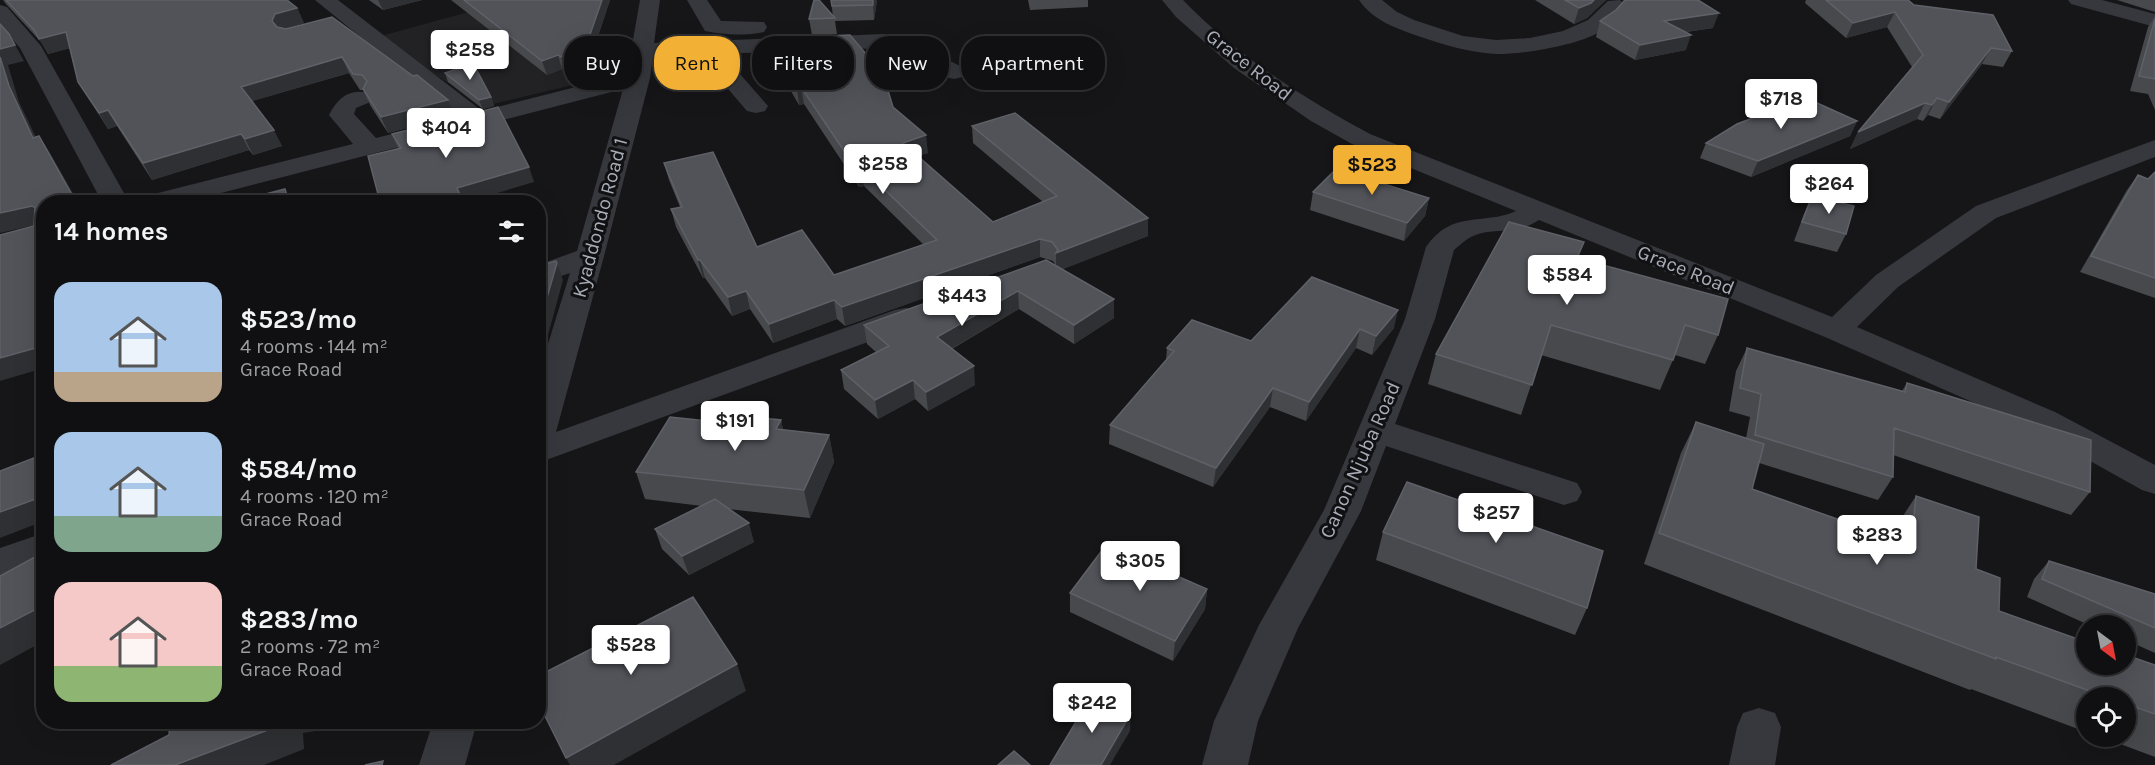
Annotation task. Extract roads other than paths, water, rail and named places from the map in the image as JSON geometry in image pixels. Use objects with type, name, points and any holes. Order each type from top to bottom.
[{"type":"street","points":[[325,0],[477,120]]},
{"type":"street","name":"Kyaddondo Road 1","points":[[642,50],[650,0]]},
{"type":"street","points":[[697,0],[713,26],[723,28],[885,22]]},
{"type":"street","name":"Grace Road","points":[[1173,0],[1232,56],[1274,88],[1316,115],[1361,139],[1836,330],[2043,420],[2155,481]]},
{"type":"street","points":[[1369,0],[1389,17],[1406,25],[1460,42],[1496,47],[1530,45],[1570,36],[1596,25],[1615,5]]},
{"type":"street","points":[[2078,0],[2155,21]]},
{"type":"street","points":[[0,10],[30,46],[112,195]]},
{"type":"street","points":[[321,28],[350,20]]},
{"type":"street","points":[[740,44],[884,41],[898,44],[954,72]]},
{"type":"street","points":[[642,50],[654,50]]},
{"type":"street","points":[[740,88],[756,106]]},
{"type":"street","points":[[183,195],[592,90]]},
{"type":"street","name":"Kyaddondo Road 1","points":[[546,406],[590,256],[635,90]]},
{"type":"street","points":[[360,98],[346,104],[341,115],[370,147]]},
{"type":"street","points":[[1836,330],[1887,281],[1986,213],[2155,148]]},
{"type":"street","name":"Canon Njuba Road","points":[[1225,765],[1236,721],[1279,625],[1342,512],[1420,319],[1440,247],[1464,230],[1510,224],[1526,218],[1535,210]]},
{"type":"street","points":[[546,272],[590,256]]},
{"type":"street","points":[[546,448],[930,309]]},
{"type":"street","points":[[1375,430],[1564,492]]},
{"type":"street","points":[[0,564],[36,550]]},
{"type":"street","points":[[442,765],[453,729]]}]
